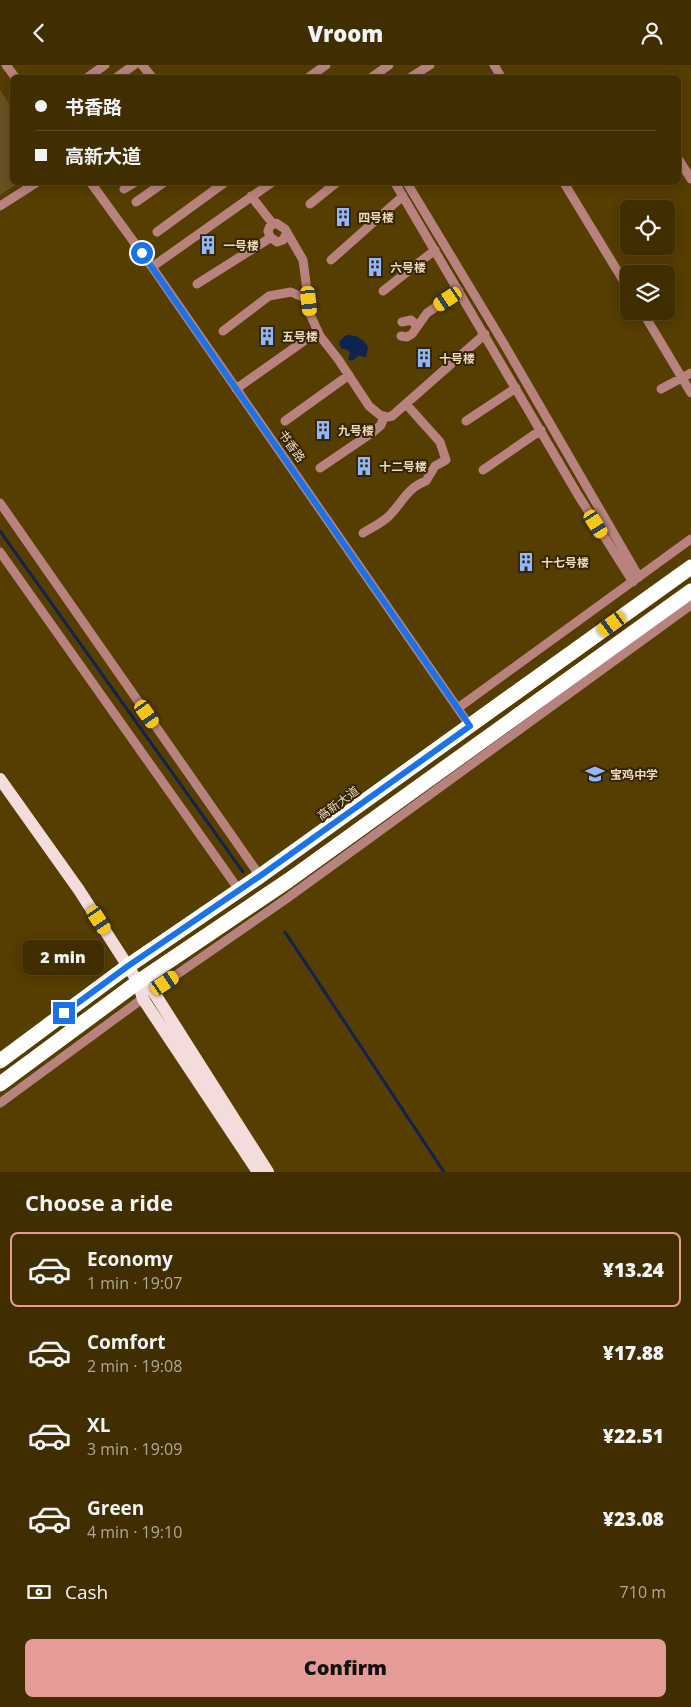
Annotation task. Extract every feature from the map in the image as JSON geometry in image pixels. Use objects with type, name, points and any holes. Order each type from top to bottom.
[{"type":"highway","name":"高新大道","points":[[0,1061],[128,966],[239,891],[691,567]]},
{"type":"highway","points":[[0,1084],[138,983],[289,880],[691,591]]},
{"type":"main road","points":[[0,779],[79,890],[138,983],[268,1172]]},
{"type":"main road","points":[[148,995],[258,1172]]},
{"type":"street","points":[[91,75],[105,65]]},
{"type":"street","points":[[120,75],[134,65]]},
{"type":"street","points":[[142,65],[150,75]]},
{"type":"street","points":[[312,75],[326,65]]},
{"type":"street","points":[[375,75],[390,65]]},
{"type":"street","points":[[414,75],[430,65]]},
{"type":"street","points":[[681,163],[691,179]]},
{"type":"street","points":[[0,206],[33,185]]},
{"type":"street","name":"书香路","points":[[91,185],[152,267],[470,726]]},
{"type":"street","points":[[124,189],[131,185]]},
{"type":"street","points":[[136,202],[160,185]]},
{"type":"street","points":[[158,232],[221,185]]},
{"type":"street","points":[[152,267],[268,185]]},
{"type":"street","points":[[310,204],[334,185]]},
{"type":"street","points":[[396,185],[568,477],[636,579]]},
{"type":"street","points":[[408,185],[504,344],[636,579]]},
{"type":"street","points":[[565,185],[620,275]]},
{"type":"street","points":[[331,260],[403,196]]},
{"type":"street","points":[[251,197],[273,224],[282,225],[287,232],[302,260],[310,314],[318,331],[369,406],[380,415],[392,416],[485,334]]},
{"type":"street","points":[[273,224],[268,231],[270,238],[274,241],[280,242],[286,238],[287,232]]},
{"type":"street","points":[[197,283],[270,238]]},
{"type":"street","points":[[383,291],[435,251]]},
{"type":"street","points":[[400,336],[407,337],[426,313],[459,291]]},
{"type":"street","points":[[223,331],[269,296],[291,292],[309,301]]},
{"type":"street","points":[[402,322],[411,320],[416,325],[416,328]]},
{"type":"street","points":[[647,320],[691,393]]},
{"type":"street","points":[[236,389],[318,331]]},
{"type":"street","points":[[661,389],[691,373]]},
{"type":"street","points":[[285,421],[349,375]]},
{"type":"street","points":[[466,421],[516,388]]},
{"type":"street","points":[[362,533],[389,516],[408,492],[418,484],[426,481],[435,466],[446,460],[440,442],[406,404]]},
{"type":"street","points":[[320,468],[382,425],[384,416]]},
{"type":"street","points":[[483,470],[541,430]]},
{"type":"street","points":[[0,503],[260,876]]},
{"type":"street","points":[[458,708],[691,539]]},
{"type":"street","points":[[0,552],[239,891]]},
{"type":"street","points":[[0,1103],[148,995],[286,899],[691,605]]},
{"type":"shaded area","points":[[0,90],[10,105],[10,185],[16,185],[0,195]]},
{"type":"water","points":[[347,335],[357,337],[364,342],[368,347],[366,357],[358,356],[352,361],[348,359],[350,353],[348,350],[341,348],[339,342]]},
{"type":"waterway","points":[[0,531],[243,872]]},
{"type":"waterway","points":[[285,932],[444,1172]]},
{"type":"place","name":"四号楼","points":[[343,217]]},
{"type":"place","name":"一号楼","points":[[208,245]]},
{"type":"place","name":"六号楼","points":[[375,267]]},
{"type":"place","name":"五号楼","points":[[267,336]]},
{"type":"place","name":"十号楼","points":[[424,358]]},
{"type":"place","name":"九号楼","points":[[323,430]]},
{"type":"place","name":"十二号楼","points":[[364,466]]},
{"type":"place","name":"十七号楼","points":[[526,562]]},
{"type":"place","name":"宝鸡中学","points":[[595,774]]},
{"type":"route","points":[[64,1013],[470,726],[142,253]]}]
